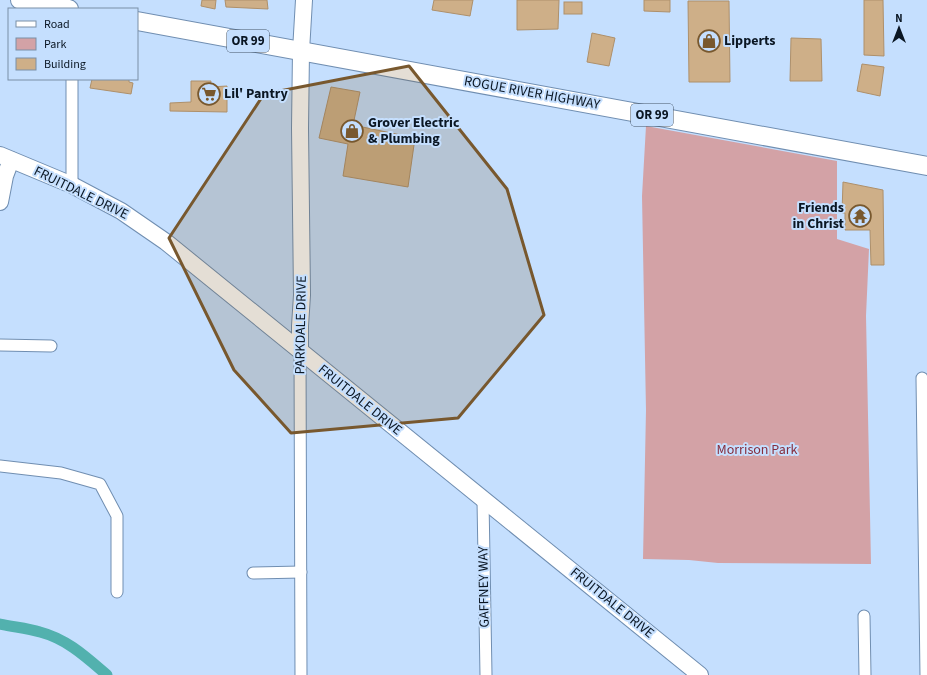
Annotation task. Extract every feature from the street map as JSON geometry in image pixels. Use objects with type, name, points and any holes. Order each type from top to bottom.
[{"type":"main road","points":[[20,0],[64,8]]},
{"type":"main road","name":"PARKDALE DRIVE","points":[[300,350],[302,295],[300,128],[301,51],[304,0]]},
{"type":"main road","name":"ROGUE RIVER HIGHWAY","points":[[138,21],[927,166]]},
{"type":"main road","points":[[0,202],[5,176],[5,158]]},
{"type":"main road","name":"FRUITDALE DRIVE","points":[[5,158],[72,185],[121,211],[166,242],[700,675]]},
{"type":"street","points":[[72,80],[72,185]]},
{"type":"street","points":[[0,345],[51,346]]},
{"type":"street","name":"PARKDALE DRIVE","points":[[300,350],[301,675]]},
{"type":"street","points":[[922,378],[926,675]]},
{"type":"street","points":[[0,466],[61,473],[100,484],[117,516],[116,592]]},
{"type":"street","name":"GAFFNEY WAY","points":[[483,500],[486,675]]},
{"type":"street","points":[[252,573],[301,572]]},
{"type":"street","points":[[864,616],[865,675]]},
{"type":"highlighted area","points":[[409,66],[507,189],[544,315],[458,418],[291,433],[234,370],[169,238],[264,94]]},
{"type":"green space","name":"Morrison Park","points":[[646,126],[837,161],[837,239],[869,249],[866,316],[871,564],[718,563],[689,560],[643,559],[646,410],[642,196]]},
{"type":"building","points":[[202,0],[216,0],[215,9],[201,6]]},
{"type":"building","points":[[225,0],[267,0],[268,9],[226,7]]},
{"type":"building","points":[[434,0],[473,0],[470,16],[432,10]]},
{"type":"building","points":[[517,0],[559,0],[558,29],[517,30]]},
{"type":"building","points":[[644,0],[670,0],[670,12],[644,11]]},
{"type":"building","points":[[864,0],[883,0],[884,56],[864,55]]},
{"type":"building","name":"Lipperts","points":[[688,1],[729,1],[730,82],[689,82]]},
{"type":"building","points":[[564,2],[582,2],[582,14],[564,14]]},
{"type":"building","points":[[592,33],[615,38],[609,66],[587,62]]},
{"type":"building","points":[[791,38],[821,39],[822,81],[790,81]]},
{"type":"building","points":[[862,64],[884,67],[880,96],[857,91]]},
{"type":"building","points":[[92,80],[129,80],[129,82],[133,83],[131,94],[90,88]]},
{"type":"building","name":"Lil' Pantry","points":[[191,81],[211,81],[210,87],[227,86],[227,112],[170,111],[170,103],[191,102]]},
{"type":"building","name":"Grover Electric & Plumbing","points":[[331,87],[360,92],[353,125],[415,138],[408,187],[343,176],[348,144],[319,138]]},
{"type":"building","points":[[843,182],[883,190],[884,265],[871,265],[870,230],[845,230],[845,213],[842,213]]},
{"type":"waterway","points":[[0,624],[35,631],[59,639],[76,649],[107,675]]},
{"type":"place","name":"Lipperts","points":[[709,41]]},
{"type":"place","name":"Lil' Pantry","points":[[209,94]]},
{"type":"place","name":"Grover Electric & Plumbing","points":[[352,131]]},
{"type":"place","name":"Friends in Christ","points":[[860,216]]}]
